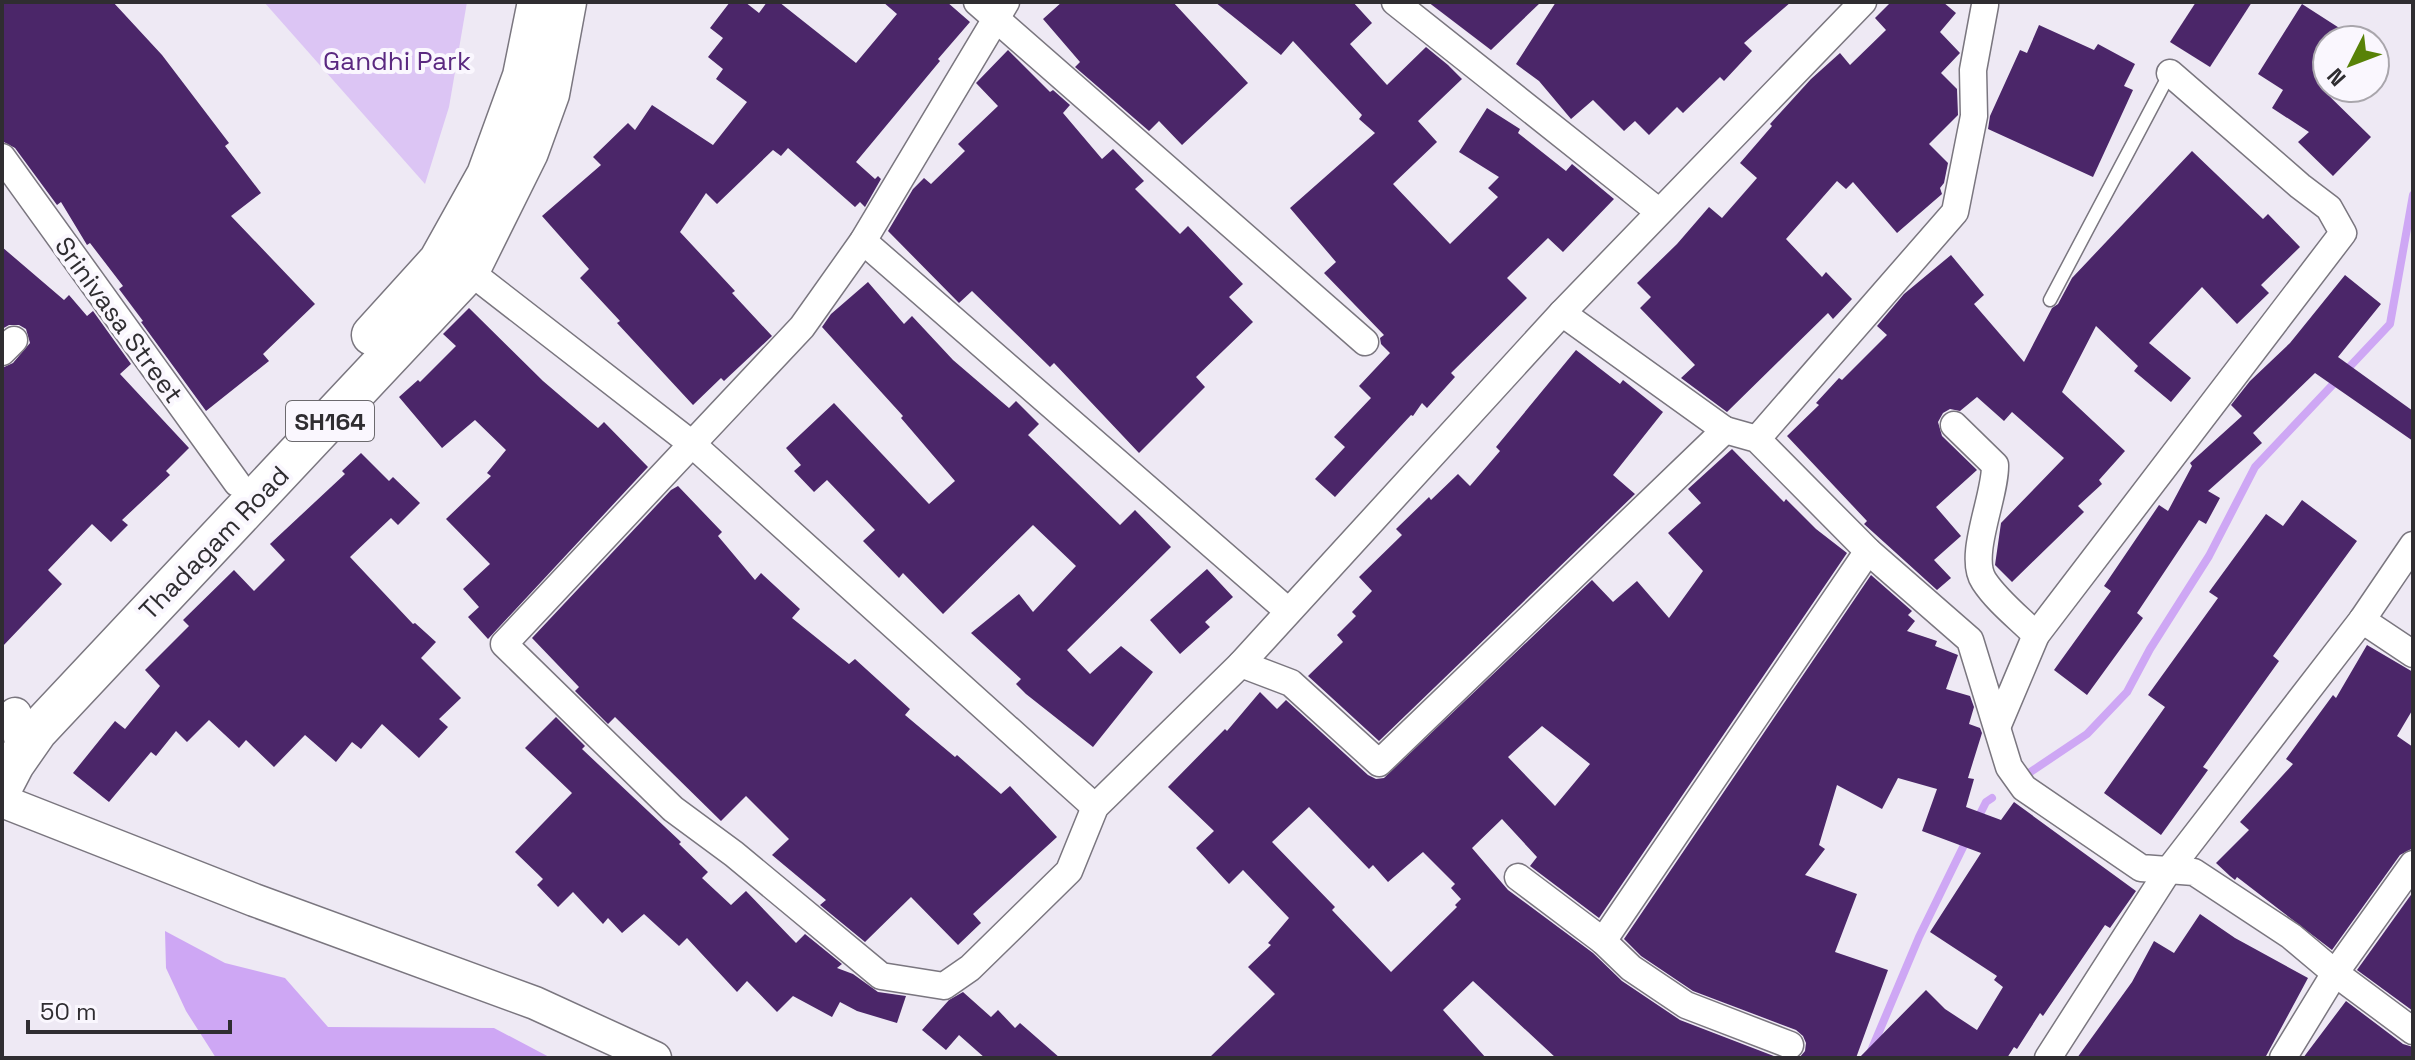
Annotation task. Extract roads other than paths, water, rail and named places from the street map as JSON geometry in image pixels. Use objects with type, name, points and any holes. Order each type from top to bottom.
[{"type":"main road","name":"Thadagam Road","points":[[2,787],[10,726],[439,261],[481,187],[503,135],[523,76],[538,2]]},
{"type":"main road","name":"Thadagam Road","points":[[10,726],[37,731],[469,271],[528,152],[549,94],[566,2]]},
{"type":"street","points":[[977,2],[1001,11],[1365,342]]},
{"type":"street","points":[[1395,2],[1658,211]]},
{"type":"street","points":[[1001,11],[863,241],[802,327],[504,644],[673,809],[734,854],[881,976],[944,986],[970,968],[1069,871],[1095,807],[1241,664],[1562,313],[1863,2]]},
{"type":"street","points":[[1757,439],[1955,212],[1974,116],[1973,70],[1985,5]]},
{"type":"street","points":[[1998,725],[2036,635],[2343,233],[2329,208],[2170,73]]},
{"type":"street","name":"Srinivasa Street","points":[[2,157],[237,483]]},
{"type":"street","points":[[863,241],[1288,611]]},
{"type":"street","points":[[469,271],[692,444],[1095,807]]},
{"type":"street","points":[[1562,313],[1725,430],[1757,439],[1868,551],[1970,640],[2009,767],[2024,788],[2141,868],[2194,872],[2291,936],[2413,1031]]},
{"type":"street","points":[[1954,425],[1995,465],[1996,483],[1979,541],[1982,579],[2036,635]]},
{"type":"street","points":[[1241,664],[1291,683],[1379,763],[1725,430]]},
{"type":"street","points":[[2048,1058],[2168,871],[2362,620],[2413,545]]},
{"type":"street","points":[[1603,941],[1868,551]]},
{"type":"street","points":[[2362,620],[2413,654]]},
{"type":"street","points":[[2,801],[254,900],[535,1003],[655,1058]]},
{"type":"street","points":[[2283,1058],[2335,973],[2413,864]]},
{"type":"street","points":[[1518,877],[1603,941],[1631,968],[1686,1005],[1790,1045]]},
{"type":"lane","points":[[2050,300],[2170,73]]},
{"type":"waterway","points":[[2029,773],[2087,734],[2127,692],[2150,649],[2209,556],[2255,467],[2390,324],[2413,195]]},
{"type":"waterway","points":[[1977,820],[1986,802],[1992,798]]},
{"type":"waterway","points":[[1868,1058],[1919,937],[1967,839]]},
{"type":"park label","name":"Gandhi Park","points":[[397,61]]}]
